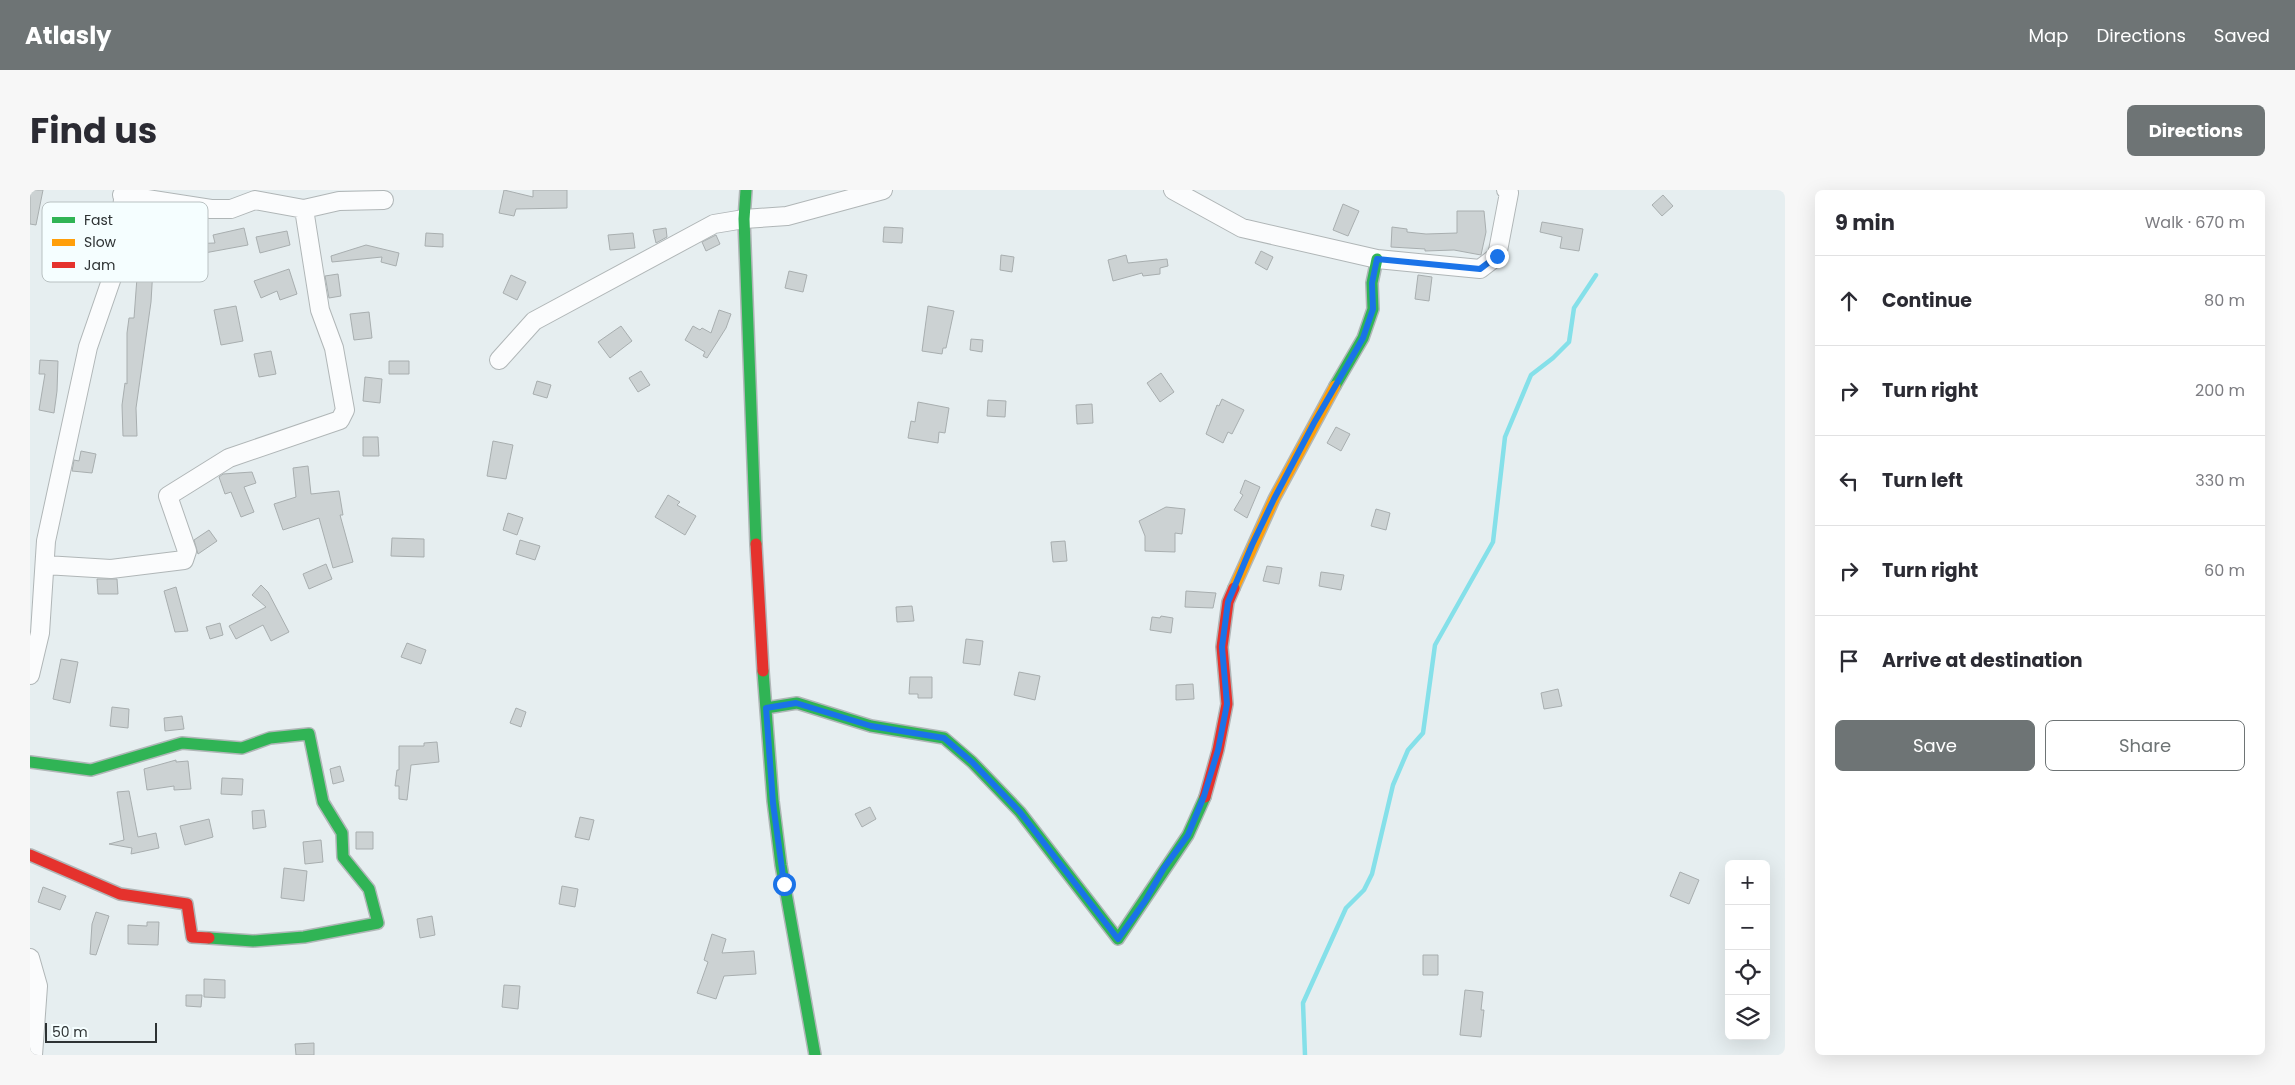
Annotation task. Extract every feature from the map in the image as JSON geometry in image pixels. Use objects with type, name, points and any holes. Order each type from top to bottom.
[{"type":"street","points":[[746,190],[744,219],[761,668],[773,803],[784,884],[815,1055]]},
{"type":"street","points":[[499,360],[534,321],[714,224],[744,219],[787,216],[883,190]]},
{"type":"street","points":[[1173,190],[1242,228],[1377,259],[1480,269],[1497,256],[1509,193],[1506,190]]},
{"type":"street","points":[[123,193],[172,202]]},
{"type":"street","points":[[208,208],[231,209],[255,200],[304,209],[339,201],[384,200]]},
{"type":"street","points":[[45,565],[111,569],[184,560],[187,551],[168,496],[229,458],[340,420],[345,410],[334,348],[320,310],[304,209]]},
{"type":"street","points":[[766,708],[796,703],[871,726],[944,738],[972,762],[1020,812],[1118,939],[1188,835],[1204,796],[1218,750],[1227,704],[1222,647],[1228,602],[1274,499],[1314,423],[1363,338],[1373,309],[1372,283],[1377,259]]},
{"type":"street","points":[[30,675],[40,632],[46,540],[94,327],[110,282]]},
{"type":"street","points":[[30,762],[91,770],[182,744],[242,748],[270,738],[309,734],[323,802],[342,833],[343,857],[369,889],[378,923],[304,937],[278,939],[253,940],[192,936],[186,904],[120,894],[30,854]]},
{"type":"street","points":[[30,958],[38,986],[34,1055]]},
{"type":"building","points":[[30,190],[43,190],[36,225],[30,224]]},
{"type":"building","points":[[504,190],[533,197],[533,190],[567,190],[567,208],[516,209],[514,216],[499,213]]},
{"type":"building","points":[[1663,195],[1673,206],[1662,216],[1652,205]]},
{"type":"building","points":[[1343,204],[1359,211],[1348,236],[1333,230]]},
{"type":"building","points":[[1457,211],[1484,211],[1486,232],[1481,255],[1454,250],[1425,251],[1425,249],[1391,247],[1392,227],[1407,229],[1407,232],[1426,234],[1457,233]]},
{"type":"building","points":[[1542,222],[1583,229],[1579,251],[1560,248],[1562,237],[1540,232]]},
{"type":"building","points":[[884,227],[903,228],[902,243],[883,242]]},
{"type":"building","points":[[244,228],[248,245],[208,252],[208,243],[215,243],[213,235]]},
{"type":"building","points":[[666,228],[667,237],[656,243],[653,230]]},
{"type":"building","points":[[287,231],[290,245],[260,253],[256,237]]},
{"type":"building","points":[[426,233],[443,234],[443,247],[425,246]]},
{"type":"building","points":[[633,233],[635,248],[610,250],[608,235]]},
{"type":"building","points":[[716,235],[720,244],[706,251],[702,242]]},
{"type":"building","points":[[366,245],[399,253],[396,266],[381,262],[382,257],[332,262],[331,256]]},
{"type":"building","points":[[1261,251],[1273,257],[1267,270],[1255,263]]},
{"type":"building","points":[[1001,255],[1014,257],[1012,272],[1000,270]]},
{"type":"building","points":[[1126,255],[1128,263],[1167,259],[1168,266],[1160,268],[1160,274],[1143,276],[1142,273],[1113,281],[1108,260]]},
{"type":"building","points":[[289,269],[297,294],[280,300],[277,291],[261,298],[254,281]]},
{"type":"building","points":[[789,271],[807,275],[803,292],[785,288]]},
{"type":"building","points":[[338,274],[341,296],[329,298],[325,276]]},
{"type":"building","points":[[511,275],[526,282],[517,300],[503,293]]},
{"type":"building","points":[[1418,275],[1432,277],[1429,301],[1415,299]]},
{"type":"building","points":[[137,282],[152,282],[136,408],[137,436],[123,436],[122,405],[125,383],[127,384],[127,333],[129,318],[134,318]]},
{"type":"building","points":[[236,306],[243,341],[221,345],[214,310]]},
{"type":"building","points":[[928,306],[954,311],[946,348],[943,348],[942,354],[922,351]]},
{"type":"building","points":[[719,310],[731,314],[726,328],[707,358],[703,356],[705,352],[685,340],[693,326],[711,333]]},
{"type":"building","points":[[369,312],[372,338],[354,340],[350,314]]},
{"type":"building","points":[[621,326],[632,341],[610,358],[598,342]]},
{"type":"building","points":[[971,339],[983,340],[982,352],[970,350]]},
{"type":"building","points":[[271,351],[276,374],[259,377],[254,354]]},
{"type":"building","points":[[40,360],[58,361],[54,413],[39,410],[45,374],[39,374]]},
{"type":"building","points":[[389,361],[409,361],[409,374],[389,374]]},
{"type":"building","points":[[641,371],[650,385],[638,392],[629,378]]},
{"type":"building","points":[[1161,373],[1174,392],[1160,402],[1147,383]]},
{"type":"building","points":[[365,377],[382,379],[380,403],[363,401]]},
{"type":"building","points":[[537,381],[551,385],[547,398],[533,394]]},
{"type":"building","points":[[1222,399],[1244,410],[1232,434],[1228,432],[1223,443],[1206,434],[1217,405],[1219,406]]},
{"type":"building","points":[[988,400],[1006,401],[1005,417],[987,416]]},
{"type":"building","points":[[918,402],[949,408],[945,433],[939,432],[938,443],[908,438],[911,421],[915,422]]},
{"type":"building","points":[[1092,404],[1093,423],[1077,424],[1076,405]]},
{"type":"building","points":[[1336,427],[1350,434],[1341,451],[1327,443]]},
{"type":"building","points":[[363,437],[378,437],[379,456],[363,456]]},
{"type":"building","points":[[493,441],[513,445],[506,479],[487,476]]},
{"type":"building","points":[[81,451],[96,454],[92,473],[72,471],[74,460],[79,461]]},
{"type":"building","points":[[308,466],[311,494],[339,491],[343,515],[340,515],[353,562],[333,568],[319,518],[283,530],[274,504],[296,497],[293,468]]},
{"type":"building","points":[[252,472],[256,483],[244,487],[254,512],[241,517],[231,492],[225,494],[219,477],[223,474]]},
{"type":"building","points":[[1245,480],[1260,487],[1247,518],[1234,510],[1243,495],[1240,493]]},
{"type":"building","points":[[668,495],[680,502],[677,505],[696,516],[685,535],[655,517]]},
{"type":"building","points":[[1166,507],[1185,509],[1182,534],[1175,533],[1175,552],[1145,551],[1145,536],[1139,521]]},
{"type":"building","points":[[1376,509],[1390,513],[1386,530],[1371,526]]},
{"type":"building","points":[[508,513],[523,518],[517,535],[503,530]]},
{"type":"building","points":[[209,530],[217,541],[198,554],[194,540]]},
{"type":"building","points":[[392,538],[424,539],[424,557],[391,556]]},
{"type":"building","points":[[520,540],[540,546],[535,560],[516,554]]},
{"type":"building","points":[[1065,541],[1067,561],[1053,562],[1051,542]]},
{"type":"building","points":[[326,564],[332,579],[309,589],[303,574]]},
{"type":"building","points":[[1267,566],[1282,568],[1279,584],[1263,581]]},
{"type":"building","points":[[1321,572],[1344,575],[1341,590],[1319,586]]},
{"type":"building","points":[[97,579],[117,579],[118,594],[98,594]]},
{"type":"building","points":[[261,585],[268,592],[289,632],[271,641],[263,625],[236,639],[229,626],[266,607],[252,595]]},
{"type":"building","points":[[176,587],[188,631],[175,632],[164,591]]},
{"type":"building","points":[[1186,591],[1216,593],[1213,608],[1185,607]]},
{"type":"building","points":[[912,606],[914,621],[897,622],[896,607]]},
{"type":"building","points":[[1161,616],[1173,618],[1171,633],[1150,630],[1152,617],[1160,618]]},
{"type":"building","points":[[220,623],[223,635],[210,639],[206,627]]},
{"type":"building","points":[[966,639],[983,641],[980,665],[963,663]]},
{"type":"building","points":[[407,643],[426,650],[421,664],[401,657]]},
{"type":"building","points":[[61,659],[78,662],[70,703],[53,699]]},
{"type":"building","points":[[1019,672],[1040,676],[1035,700],[1014,695]]},
{"type":"building","points":[[910,677],[932,677],[932,698],[918,698],[918,694],[909,694]]},
{"type":"building","points":[[1193,684],[1194,699],[1176,700],[1176,685]]},
{"type":"building","points":[[1558,689],[1562,706],[1544,709],[1541,693]]},
{"type":"building","points":[[112,707],[129,709],[128,728],[110,726]]},
{"type":"building","points":[[516,708],[526,712],[521,727],[510,723]]},
{"type":"building","points":[[182,716],[184,729],[165,731],[164,718]]},
{"type":"building","points":[[437,742],[439,762],[411,765],[407,800],[399,799],[399,786],[395,786],[397,770],[399,770],[399,746],[424,746],[424,743]]},
{"type":"building","points":[[176,760],[176,762],[188,761],[191,789],[174,790],[174,786],[147,790],[144,769]]},
{"type":"building","points":[[340,766],[344,781],[333,784],[330,769]]},
{"type":"building","points":[[222,778],[243,779],[242,795],[221,794]]},
{"type":"building","points":[[129,791],[138,837],[156,833],[159,848],[131,854],[132,848],[109,844],[124,840],[117,792]]},
{"type":"building","points":[[870,807],[876,819],[862,827],[855,814]]},
{"type":"building","points":[[264,810],[266,827],[253,829],[252,811]]},
{"type":"building","points":[[580,817],[594,820],[589,840],[575,837]]},
{"type":"building","points":[[209,819],[213,837],[185,845],[180,826]]},
{"type":"building","points":[[356,832],[373,832],[373,849],[356,849]]},
{"type":"building","points":[[321,840],[323,862],[305,864],[303,842]]},
{"type":"building","points":[[284,868],[307,871],[304,901],[281,898]]},
{"type":"building","points":[[1680,872],[1699,880],[1689,904],[1670,896]]},
{"type":"building","points":[[562,886],[578,889],[575,907],[559,904]]},
{"type":"building","points":[[43,887],[66,896],[60,910],[38,902]]},
{"type":"building","points":[[96,912],[109,916],[96,955],[90,954],[92,924]]},
{"type":"building","points":[[432,916],[435,935],[420,938],[417,919]]},
{"type":"building","points":[[147,922],[159,922],[158,945],[128,944],[128,925],[147,926]]},
{"type":"building","points":[[712,934],[726,939],[722,953],[754,951],[756,974],[724,976],[716,999],[697,993],[708,962],[704,960]]},
{"type":"building","points":[[1423,955],[1438,955],[1438,975],[1423,975]]},
{"type":"building","points":[[204,979],[225,980],[225,998],[204,997]]},
{"type":"building","points":[[504,985],[520,986],[518,1009],[502,1007]]},
{"type":"building","points":[[1465,990],[1483,992],[1481,1010],[1484,1010],[1481,1037],[1460,1035]]},
{"type":"building","points":[[186,995],[202,995],[201,1007],[186,1006]]},
{"type":"building","points":[[314,1043],[314,1055],[296,1055],[295,1044]]},
{"type":"waterway","points":[[1305,1055],[1303,1003],[1346,908],[1364,890],[1372,874],[1393,785],[1408,750],[1423,733],[1435,645],[1493,542],[1505,437],[1531,375],[1553,358],[1569,342],[1574,308],[1596,275]]},
{"type":"traffic: fast","points":[[746,190],[744,219],[756,544]]},
{"type":"traffic: fast","points":[[1335,386],[1363,338],[1373,309],[1372,283],[1377,259]]},
{"type":"traffic: fast","points":[[763,671],[773,801],[781,865],[815,1055]]},
{"type":"traffic: fast","points":[[766,708],[797,703],[871,726],[944,738],[972,762],[1020,812],[1118,939],[1188,835],[1205,797]]},
{"type":"traffic: fast","points":[[30,762],[91,770],[182,743],[242,748],[270,738],[309,734],[323,802],[342,833],[343,857],[369,889],[378,923],[304,937],[253,941],[209,938]]},
{"type":"traffic: slow","points":[[1234,588],[1274,499],[1335,386]]},
{"type":"traffic: jam","points":[[756,544],[763,671]]},
{"type":"traffic: jam","points":[[1205,797],[1218,750],[1227,704],[1222,647],[1228,602],[1234,588]]},
{"type":"traffic: jam","points":[[30,855],[120,894],[187,904],[192,937],[209,938]]},
{"type":"route","points":[[784,884],[773,803],[766,708],[796,703],[871,726],[944,738],[972,762],[1020,812],[1118,939],[1188,835],[1204,796],[1218,750],[1227,704],[1222,647],[1228,602],[1274,499],[1314,423],[1363,338],[1373,309],[1372,283],[1377,259],[1480,269],[1497,256]]}]
